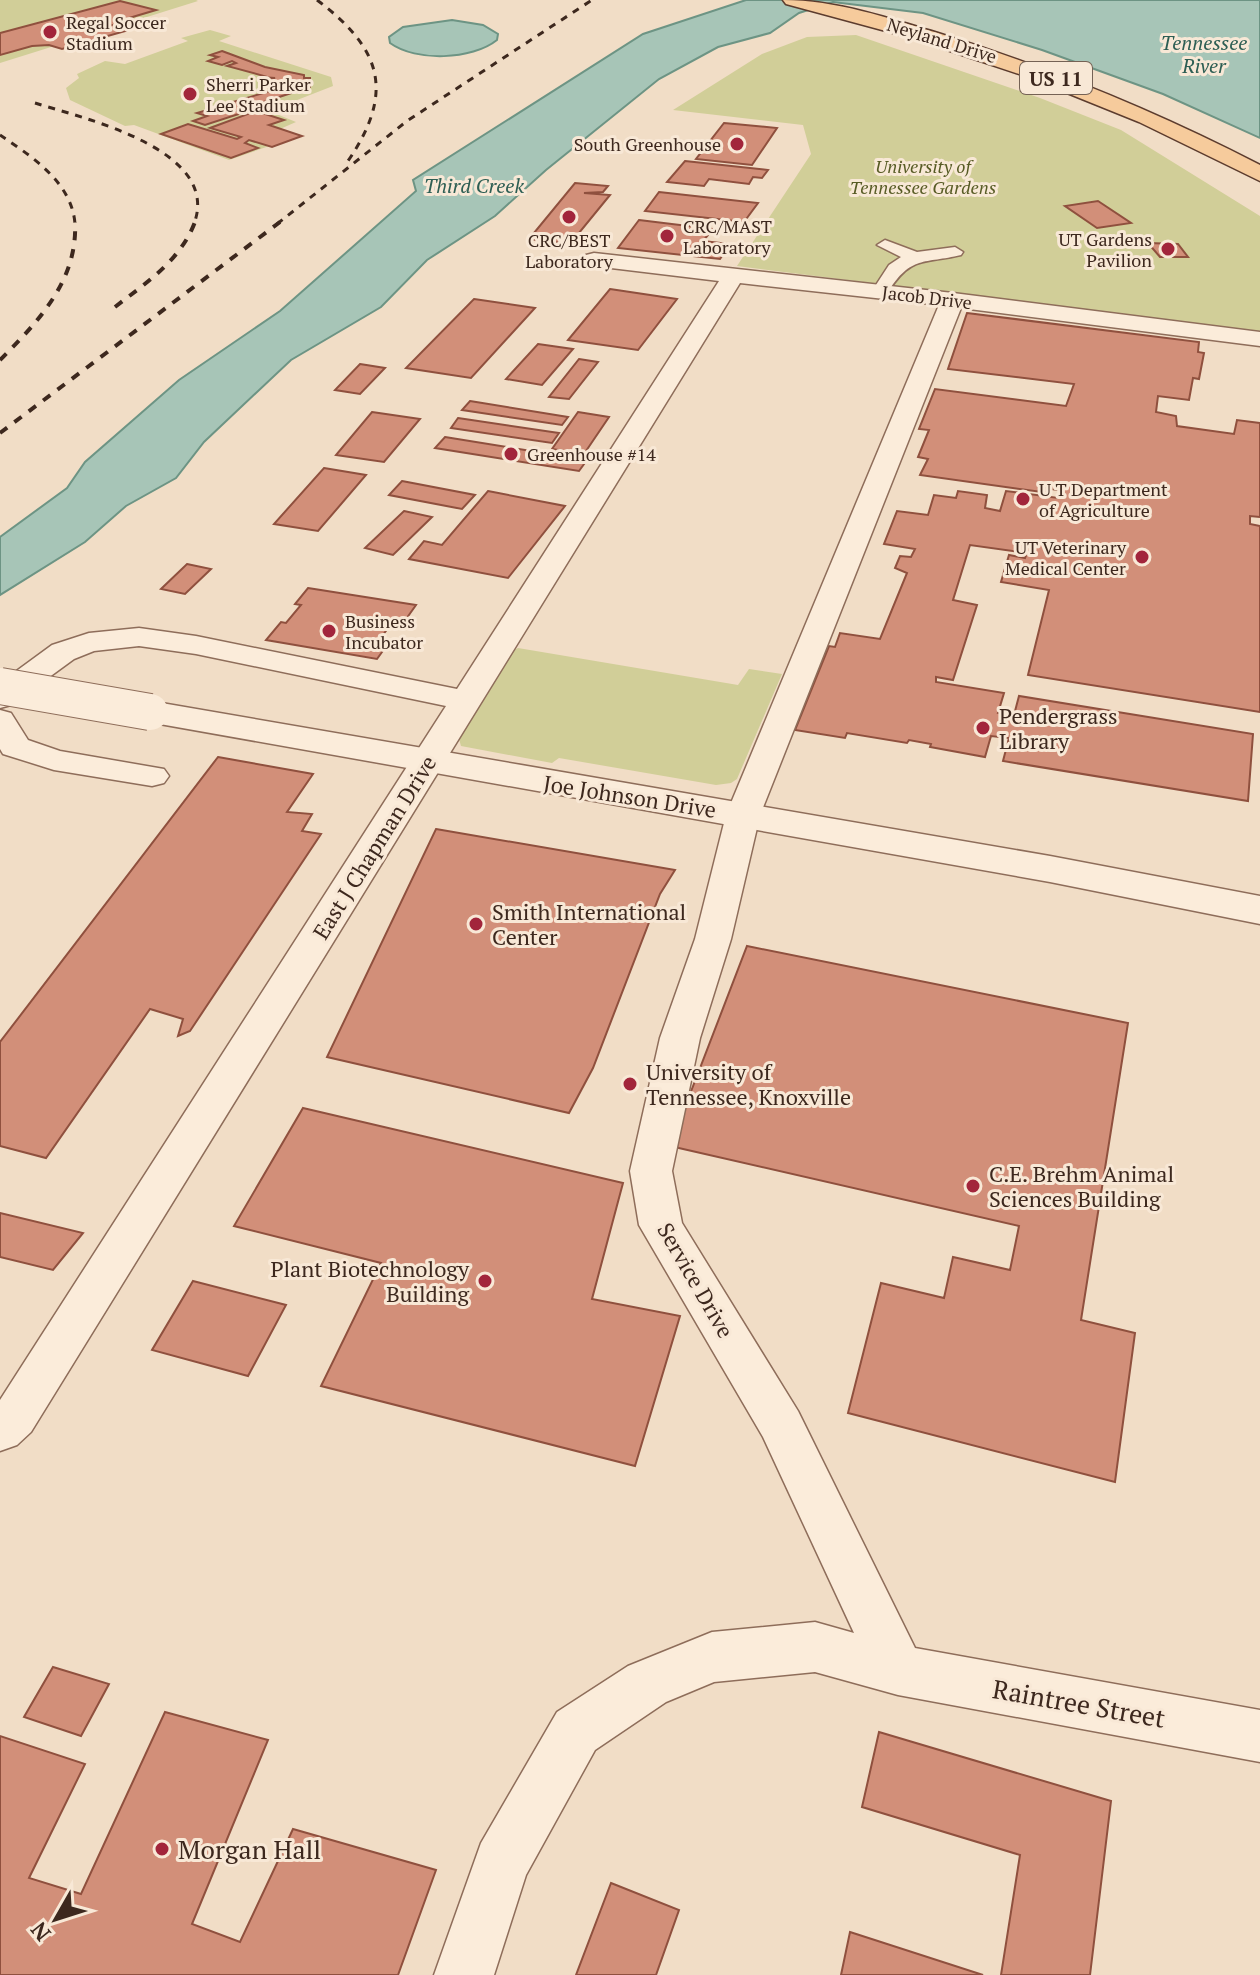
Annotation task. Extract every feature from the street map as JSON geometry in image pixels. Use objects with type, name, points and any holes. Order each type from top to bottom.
[{"type":"main road","name":"Neyland Drive","points":[[793,0],[938,38],[1041,72],[1145,115],[1260,174]]},
{"type":"street","points":[[885,245],[913,256],[955,252]]},
{"type":"street","points":[[882,288],[887,275],[913,256]]},
{"type":"street","name":"Jacob Drive","points":[[594,260],[953,300],[1260,339]]},
{"type":"street","name":"East J Chapman Drive","points":[[7,1424],[428,763],[733,276]]},
{"type":"street","name":"Service Drive","points":[[898,1670],[781,1425],[661,1225],[651,1171],[680,1038],[713,939],[743,815],[953,300]]},
{"type":"street","points":[[0,698],[63,652],[89,642],[139,637],[196,645],[465,700]]},
{"type":"street","name":"Joe Johnson Drive","points":[[0,686],[428,763],[743,815],[1260,910]]},
{"type":"street","points":[[0,720],[15,747],[54,760],[152,776]]},
{"type":"street","name":"Raintree Street","points":[[464,1975],[501,1863],[576,1731],[647,1684],[712,1657],[815,1647],[898,1670],[1260,1736]]},
{"type":"green space","name":"Regal Soccer Stadium","points":[[0,0],[196,0],[198,1],[0,63]]},
{"type":"green space","name":"Sherri Parker Lee Stadium","points":[[210,30],[231,36],[219,41],[331,77],[333,86],[269,111],[296,122],[280,129],[301,135],[229,160],[134,125],[125,126],[70,100],[66,88],[79,78],[77,74],[105,61],[125,64],[188,41],[181,38]]},
{"type":"green space","name":"University of Tennessee Gardens","points":[[856,35],[1040,98],[1121,130],[1260,216],[1260,332],[737,266],[811,154],[803,125],[673,110],[762,54],[807,37]]},
{"type":"green space","points":[[518,648],[738,685],[749,669],[782,674],[737,779],[716,785],[559,758],[552,763],[461,746],[459,739],[506,654]]},
{"type":"water","name":"Third Creek","points":[[746,0],[1260,0],[1260,138],[1163,94],[1042,50],[923,13],[833,2],[799,13],[770,33],[718,47],[659,79],[546,170],[495,216],[427,260],[381,307],[291,360],[204,442],[176,478],[126,506],[85,542],[0,595],[0,537],[67,488],[85,462],[179,380],[280,311],[416,191],[413,180],[643,34]]},
{"type":"water","points":[[452,20],[483,25],[498,34],[497,40],[473,52],[444,56],[414,53],[390,43],[389,37],[403,27]]},
{"type":"building","points":[[120,1],[156,10],[113,25],[129,30],[62,49],[49,45],[32,46],[0,55],[0,33]]},
{"type":"building","points":[[222,51],[265,67],[304,75],[304,78],[310,78],[310,87],[236,111],[242,113],[205,125],[193,121],[207,116],[197,113],[214,108],[223,111],[227,109],[219,106],[274,90],[268,88],[272,87],[273,81],[269,80],[275,78],[261,77],[264,76],[227,66],[236,63],[232,61],[222,65],[208,61],[218,57],[210,55]]},
{"type":"building","points":[[256,111],[284,120],[269,125],[302,136],[272,147],[249,140],[245,143],[258,148],[231,158],[161,134],[188,124],[237,139],[241,137],[210,128]]},
{"type":"building","name":"South Greenhouse","points":[[724,123],[777,128],[752,165],[696,159]]},
{"type":"building","points":[[685,161],[768,170],[762,178],[753,177],[749,184],[709,179],[704,186],[667,182]]},
{"type":"building","name":"CRC/BEST Laboratory","points":[[575,183],[608,186],[603,192],[584,193],[610,195],[570,244],[529,239]]},
{"type":"building","points":[[659,192],[758,203],[744,222],[645,211]]},
{"type":"building","points":[[1098,201],[1131,223],[1097,228],[1065,206]]},
{"type":"building","name":"CRC/MAST Laboratory","points":[[639,220],[713,229],[703,241],[730,244],[720,259],[618,248]]},
{"type":"building","name":"UT Gardens Pavilion","points":[[1148,243],[1178,244],[1188,257],[1160,257]]},
{"type":"building","points":[[610,289],[677,299],[638,350],[568,340]]},
{"type":"building","points":[[474,299],[535,308],[471,378],[406,368]]},
{"type":"building","name":"UT Veterinary Medical Center","points":[[967,313],[1199,342],[1198,352],[1204,353],[1199,379],[1193,378],[1189,400],[1158,396],[1156,412],[1176,416],[1177,426],[1234,434],[1237,420],[1260,423],[1260,517],[1250,516],[1250,524],[1260,526],[1260,712],[1028,675],[1049,590],[1001,582],[1009,555],[1025,558],[1027,553],[970,545],[953,600],[977,605],[953,680],[936,677],[936,682],[1004,693],[998,713],[1014,715],[1019,696],[1253,734],[1248,801],[1003,761],[1009,738],[991,736],[985,757],[909,740],[907,743],[847,733],[845,738],[795,730],[829,646],[835,647],[840,633],[880,639],[907,573],[895,568],[900,556],[911,557],[915,549],[884,544],[897,511],[928,515],[934,495],[956,498],[958,491],[987,495],[985,508],[1000,511],[1006,491],[1058,498],[1060,490],[1050,489],[1049,493],[920,475],[928,459],[918,457],[929,430],[919,429],[935,389],[1066,406],[1074,384],[948,369]]},
{"type":"building","points":[[538,344],[573,349],[542,385],[506,379]]},
{"type":"building","points":[[579,359],[598,362],[569,399],[549,397]]},
{"type":"building","points":[[360,364],[385,368],[360,394],[335,390]]},
{"type":"building","points":[[470,401],[568,417],[562,425],[462,410]]},
{"type":"building","points":[[372,412],[420,419],[384,462],[336,455]]},
{"type":"building","points":[[578,412],[609,417],[584,454],[552,449]]},
{"type":"building","points":[[458,418],[559,433],[552,443],[451,428]]},
{"type":"building","name":"Greenhouse #14","points":[[445,437],[587,460],[579,471],[435,448]]},
{"type":"building","points":[[324,468],[366,475],[318,531],[274,524]]},
{"type":"building","points":[[402,481],[475,495],[462,509],[389,495]]},
{"type":"building","points":[[488,491],[565,506],[508,578],[409,559],[424,541],[442,545]]},
{"type":"building","points":[[404,511],[432,517],[393,555],[365,548]]},
{"type":"building","points":[[187,564],[211,569],[185,594],[161,589]]},
{"type":"building","name":"Business Incubator","points":[[308,588],[416,605],[404,622],[394,620],[380,639],[390,641],[377,659],[266,640],[301,605],[295,604]]},
{"type":"building","points":[[218,757],[313,774],[287,812],[312,814],[302,831],[321,834],[190,1031],[178,1036],[183,1019],[150,1009],[46,1158],[0,1146],[0,1042]]},
{"type":"building","points":[[436,829],[675,870],[660,894],[593,1068],[569,1113],[327,1057]]},
{"type":"building","name":"C.E. Brehm Animal Sciences Building","points":[[747,946],[1128,1023],[1081,1320],[1135,1333],[1115,1482],[848,1413],[881,1283],[944,1298],[953,1257],[1010,1270],[1019,1226],[670,1146]]},
{"type":"building","name":"Plant Biotechnology Building","points":[[303,1108],[623,1183],[592,1299],[680,1316],[635,1466],[321,1386],[381,1263],[234,1226]]},
{"type":"building","points":[[0,1213],[83,1233],[53,1270],[0,1257]]},
{"type":"building","points":[[193,1281],[286,1305],[248,1376],[152,1350]]},
{"type":"building","points":[[53,1667],[109,1684],[81,1736],[24,1717]]},
{"type":"building","name":"Morgan Hall","points":[[165,1712],[268,1740],[192,1924],[240,1942],[293,1829],[436,1870],[398,1975],[0,1975],[0,1736],[85,1764],[29,1878],[81,1894]]},
{"type":"building","points":[[879,1732],[1111,1801],[1090,1975],[1001,1975],[1020,1855],[862,1807]]},
{"type":"building","points":[[611,1883],[679,1910],[656,1975],[576,1975]]},
{"type":"building","points":[[850,1932],[983,1975],[841,1975]]},
{"type":"railway","points":[[317,0],[356,36],[368,54],[374,73],[376,93],[372,114],[348,161]]},
{"type":"railway","points":[[277,224],[407,121],[592,0]]},
{"type":"railway","points":[[35,103],[113,128],[143,141],[168,157],[188,176],[197,198],[194,224]]},
{"type":"railway","points":[[0,135],[37,161],[58,183],[72,209],[75,224]]},
{"type":"railway","points":[[115,307],[172,259],[195,222]]},
{"type":"railway","points":[[0,433],[280,222]]},
{"type":"railway","points":[[0,360],[42,314],[63,281],[70,263],[75,224]]},
{"type":"place","name":"Regal Soccer Stadium","points":[[50,32]]},
{"type":"place","name":"Sherri Parker Lee Stadium","points":[[190,94]]},
{"type":"place","name":"South Greenhouse","points":[[737,144]]},
{"type":"place","name":"CRC/BEST Laboratory","points":[[569,217]]},
{"type":"place","name":"CRC/MAST Laboratory","points":[[667,236]]},
{"type":"place","name":"UT Gardens Pavilion","points":[[1168,249]]},
{"type":"place","name":"Greenhouse #14","points":[[511,454]]},
{"type":"place","name":"U T Department of Agriculture","points":[[1023,499]]},
{"type":"place","name":"UT Veterinary Medical Center","points":[[1142,557]]},
{"type":"place","name":"Business Incubator","points":[[329,631]]},
{"type":"place","name":"Pendergrass Library","points":[[983,728]]},
{"type":"place","name":"Smith International Center","points":[[476,924]]},
{"type":"place","name":"University of Tennessee, Knoxville","points":[[630,1084]]},
{"type":"place","name":"C.E. Brehm Animal Sciences Building","points":[[973,1186]]},
{"type":"place","name":"Plant Biotechnology Building","points":[[485,1281]]},
{"type":"place","name":"Morgan Hall","points":[[162,1849]]},
{"type":"water label","name":"Tennessee River","points":[[1204,54]]}]
